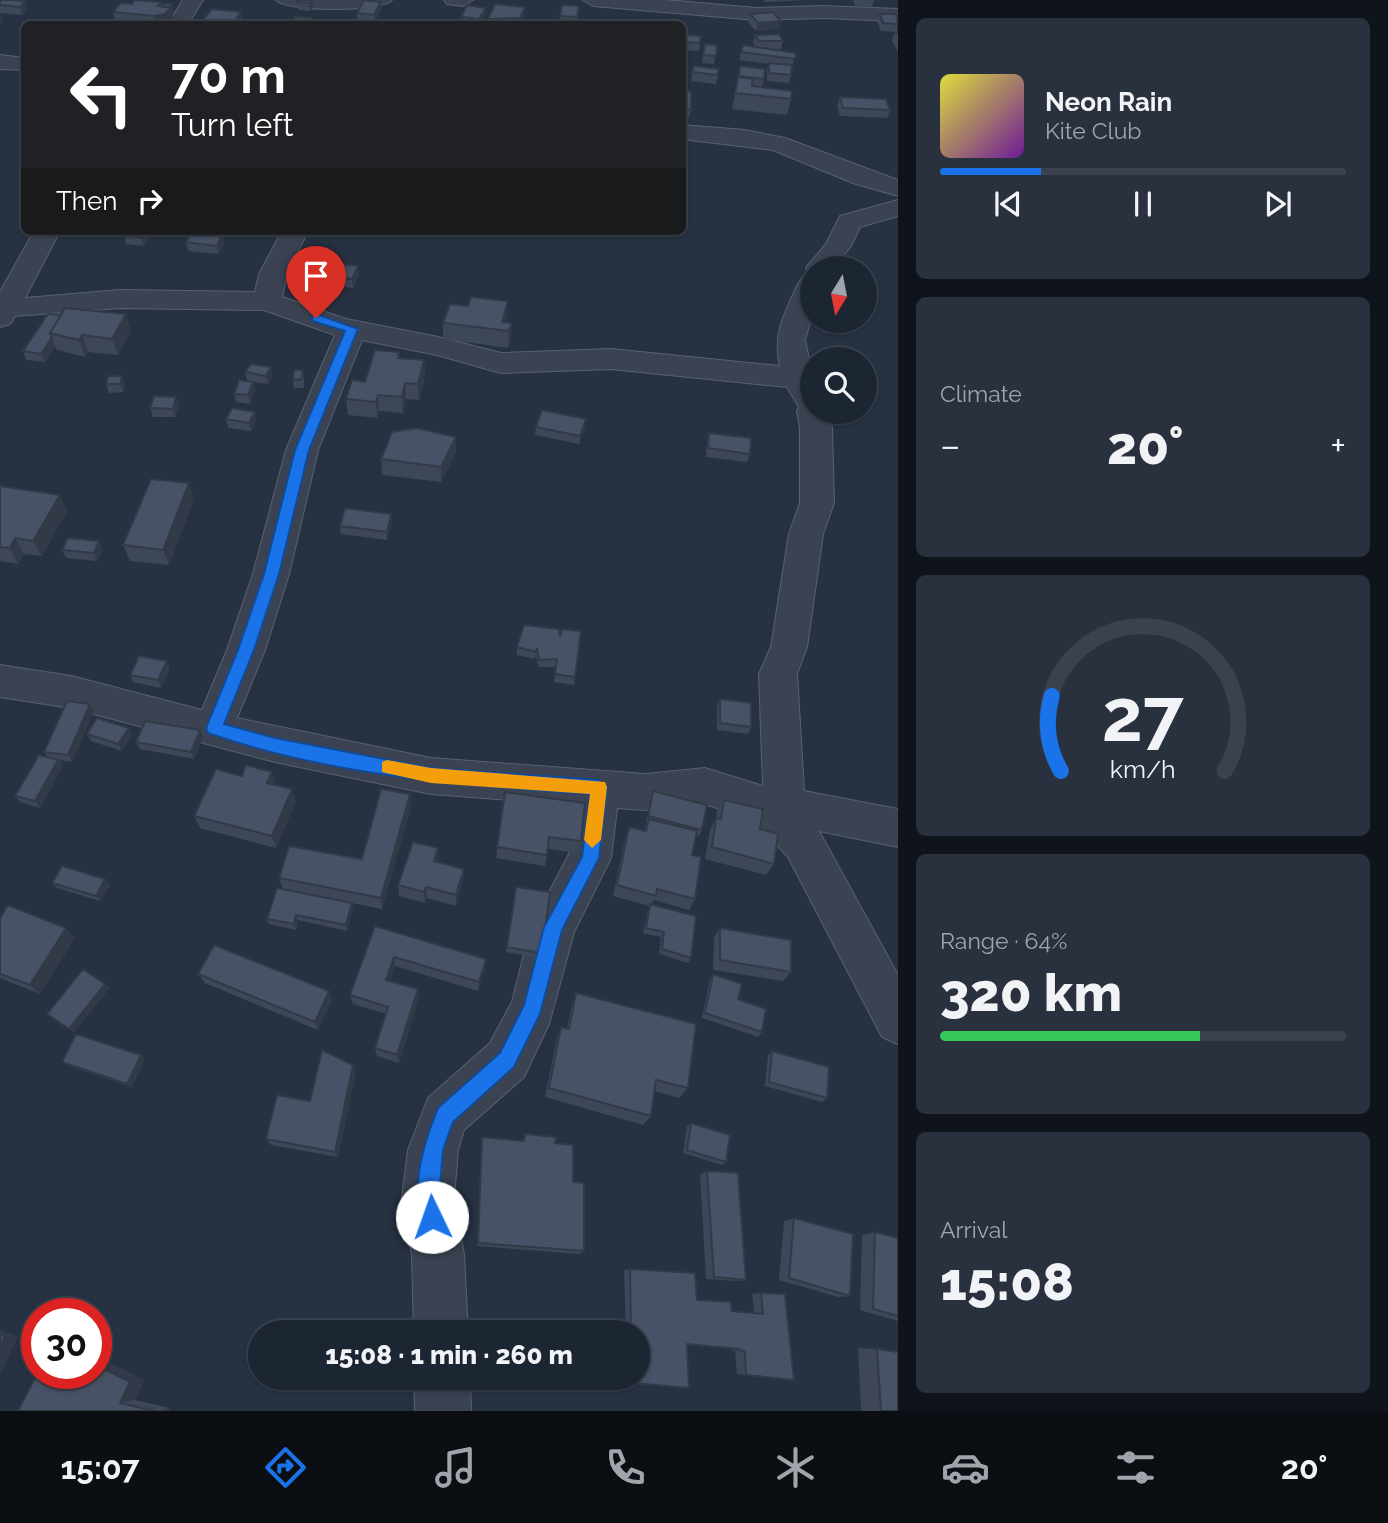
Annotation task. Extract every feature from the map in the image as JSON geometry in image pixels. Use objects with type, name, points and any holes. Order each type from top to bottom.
[{"type":"street","points":[[180,21],[193,0]]},
{"type":"street","points":[[286,0],[337,3],[382,0]]},
{"type":"street","points":[[454,0],[463,0]]},
{"type":"street","points":[[593,0],[757,14],[824,12],[898,15]]},
{"type":"street","points":[[0,62],[21,64]]},
{"type":"street","points":[[686,132],[740,137],[800,151],[861,180],[898,188]]},
{"type":"street","points":[[830,256],[838,246],[849,222],[898,208]]},
{"type":"street","points":[[3,313],[45,235]]},
{"type":"street","points":[[267,301],[273,274],[293,235]]},
{"type":"street","points":[[3,313],[120,299],[267,301],[352,329],[501,363],[611,359],[799,378],[789,336],[800,311]]},
{"type":"street","points":[[214,728],[246,650],[271,574],[302,450],[352,329]]},
{"type":"street","points":[[786,817],[778,674],[789,647],[806,534],[817,503],[815,424]]},
{"type":"street","points":[[0,681],[71,692],[275,745],[431,776],[646,792],[705,786],[768,806],[786,817],[803,843],[898,1021]]},
{"type":"street","points":[[441,1320],[438,1255],[428,1198],[433,1150],[445,1115],[507,1060],[533,1008],[553,927],[590,858],[599,787]]},
{"type":"street","points":[[786,817],[898,828]]},
{"type":"street","points":[[442,1390],[443,1411]]},
{"type":"building","points":[[0,0],[25,1],[20,7],[0,5]]},
{"type":"building","points":[[135,0],[161,2],[158,6],[171,7],[165,14],[154,16],[113,12],[121,3],[132,4]]},
{"type":"building","points":[[311,0],[309,3],[297,2]]},
{"type":"building","points":[[364,0],[381,2],[374,15],[357,13]]},
{"type":"building","points":[[495,4],[525,7],[520,18],[488,19]]},
{"type":"building","points":[[467,5],[486,8],[479,19],[461,17]]},
{"type":"building","points":[[562,5],[579,6],[577,17],[560,16]]},
{"type":"building","points":[[212,9],[241,12],[234,21],[202,21]]},
{"type":"building","points":[[773,12],[781,21],[758,23],[750,14]]},
{"type":"building","points":[[880,14],[896,14],[898,24],[883,23]]},
{"type":"building","points":[[295,17],[311,18],[310,21],[293,21]]},
{"type":"building","points":[[779,34],[783,41],[759,41],[755,35]]},
{"type":"building","points":[[687,35],[701,36],[700,43],[686,42]]},
{"type":"building","points":[[705,44],[717,45],[716,56],[703,55]]},
{"type":"building","points":[[743,45],[796,53],[795,59],[741,52]]},
{"type":"building","points":[[769,63],[792,65],[791,75],[769,73]]},
{"type":"building","points":[[694,66],[719,69],[717,75],[692,72]]},
{"type":"building","points":[[740,66],[765,69],[764,79],[739,76]]},
{"type":"building","points":[[738,77],[753,79],[752,86],[792,91],[791,99],[735,93]]},
{"type":"building","points":[[686,91],[691,91],[691,110],[686,109]]},
{"type":"building","points":[[840,97],[886,99],[890,110],[843,108]]},
{"type":"building","points":[[190,235],[222,235],[217,246],[186,242]]},
{"type":"building","points":[[323,262],[358,266],[352,279],[341,278],[343,274],[318,271]]},
{"type":"building","points":[[323,276],[338,278],[336,285],[320,283]]},
{"type":"building","points":[[471,297],[508,301],[502,322],[512,323],[509,331],[443,323],[450,304],[468,306]]},
{"type":"building","points":[[65,308],[126,314],[112,339],[82,335],[79,340],[50,333]]},
{"type":"building","points":[[48,314],[61,315],[41,354],[23,351]]},
{"type":"building","points":[[375,350],[399,352],[398,358],[424,360],[418,384],[405,383],[402,397],[378,395],[376,402],[346,399],[352,380],[365,382]]},
{"type":"building","points":[[251,364],[271,367],[266,376],[245,372]]},
{"type":"building","points":[[294,370],[303,370],[302,379],[293,380]]},
{"type":"building","points":[[108,376],[122,376],[120,384],[106,384]]},
{"type":"building","points":[[239,380],[253,382],[248,395],[234,394]]},
{"type":"building","points":[[154,396],[176,397],[173,409],[150,408]]},
{"type":"building","points":[[232,408],[255,412],[249,423],[226,419]]},
{"type":"building","points":[[542,410],[586,419],[580,436],[536,427]]},
{"type":"building","points":[[416,428],[456,437],[441,467],[381,459],[392,432]]},
{"type":"building","points":[[709,433],[751,438],[750,454],[708,448]]},
{"type":"building","points":[[151,479],[189,483],[163,550],[123,545]]},
{"type":"building","points":[[0,486],[60,495],[33,541],[15,538],[10,548],[0,547]]},
{"type":"building","points":[[345,508],[391,514],[387,532],[340,526]]},
{"type":"building","points":[[68,538],[99,541],[94,553],[62,550]]},
{"type":"building","points":[[524,625],[559,629],[560,637],[562,629],[581,631],[575,677],[555,674],[557,659],[539,660],[537,648],[536,652],[517,647]]},
{"type":"building","points":[[139,656],[167,661],[158,680],[130,675]]},
{"type":"building","points":[[720,699],[751,703],[751,727],[720,723]]},
{"type":"building","points":[[67,701],[90,704],[68,755],[44,752]]},
{"type":"building","points":[[97,718],[129,728],[118,744],[87,734]]},
{"type":"building","points":[[145,721],[200,730],[191,752],[136,742]]},
{"type":"building","points":[[39,755],[58,760],[35,801],[15,796]]},
{"type":"building","points":[[246,765],[272,772],[267,783],[292,789],[272,836],[194,816],[216,769],[242,776]]},
{"type":"building","points":[[381,789],[410,794],[381,898],[279,878],[289,846],[362,859]]},
{"type":"building","points":[[653,791],[707,805],[702,830],[648,816]]},
{"type":"building","points":[[505,792],[585,803],[581,841],[549,837],[547,855],[497,847]]},
{"type":"building","points":[[724,800],[763,809],[760,829],[778,834],[774,864],[712,847],[716,818],[721,819]]},
{"type":"building","points":[[649,819],[697,831],[692,855],[701,857],[695,899],[657,889],[656,896],[617,885],[629,827],[646,831]]},
{"type":"building","points":[[413,842],[438,848],[434,861],[464,869],[456,895],[426,887],[424,892],[398,885]]},
{"type":"building","points":[[62,866],[105,879],[96,896],[52,883]]},
{"type":"building","points":[[516,887],[550,892],[542,953],[507,947]]},
{"type":"building","points":[[277,888],[352,903],[346,925],[296,915],[294,924],[267,919]]},
{"type":"building","points":[[650,904],[696,916],[691,958],[662,949],[664,932],[646,928]]},
{"type":"building","points":[[8,905],[66,928],[30,985],[0,974],[0,918]]},
{"type":"building","points":[[375,926],[486,959],[479,982],[394,957],[386,980],[418,989],[397,1055],[375,1048],[388,1007],[350,995]]},
{"type":"building","points":[[720,928],[791,940],[791,972],[720,960]]},
{"type":"building","points":[[214,945],[329,991],[315,1022],[198,974]]},
{"type":"building","points":[[83,969],[105,984],[69,1029],[47,1014]]},
{"type":"building","points":[[713,974],[742,984],[738,999],[766,1009],[762,1032],[705,1013]]},
{"type":"building","points":[[576,993],[696,1024],[688,1088],[656,1080],[651,1116],[549,1088],[561,1027],[569,1029]]},
{"type":"building","points":[[76,1034],[141,1055],[127,1084],[62,1062]]},
{"type":"building","points":[[322,1050],[353,1065],[335,1152],[266,1139],[277,1095],[310,1101]]},
{"type":"building","points":[[772,1051],[829,1067],[827,1098],[769,1082]]},
{"type":"building","points":[[691,1123],[730,1135],[726,1162],[687,1150]]},
{"type":"building","points":[[525,1134],[556,1137],[555,1143],[573,1145],[573,1182],[584,1183],[584,1251],[478,1243],[482,1137],[524,1141]]},
{"type":"building","points":[[707,1171],[738,1173],[746,1280],[714,1277]]},
{"type":"building","points":[[794,1218],[853,1234],[850,1296],[789,1278]]},
{"type":"building","points":[[875,1232],[898,1238],[898,1316],[873,1309]]},
{"type":"building","points":[[630,1269],[695,1273],[697,1300],[731,1302],[732,1311],[763,1314],[761,1293],[785,1294],[794,1380],[746,1375],[745,1352],[738,1349],[687,1344],[689,1388],[650,1385],[650,1320],[631,1320]]},
{"type":"building","points":[[877,1349],[898,1352],[898,1411],[881,1411]]},
{"type":"building","points":[[112,1373],[130,1382],[120,1403],[155,1411],[18,1411],[29,1389],[112,1389]]},
{"type":"slow traffic","points":[[387,767],[431,776],[599,787],[592,840]]},
{"type":"route","points":[[316,318],[352,329],[302,450],[271,574],[246,650],[214,728],[275,745],[431,776],[599,787],[590,858],[553,927],[533,1008],[507,1060],[445,1115],[433,1150],[428,1198],[432,1217]]}]
